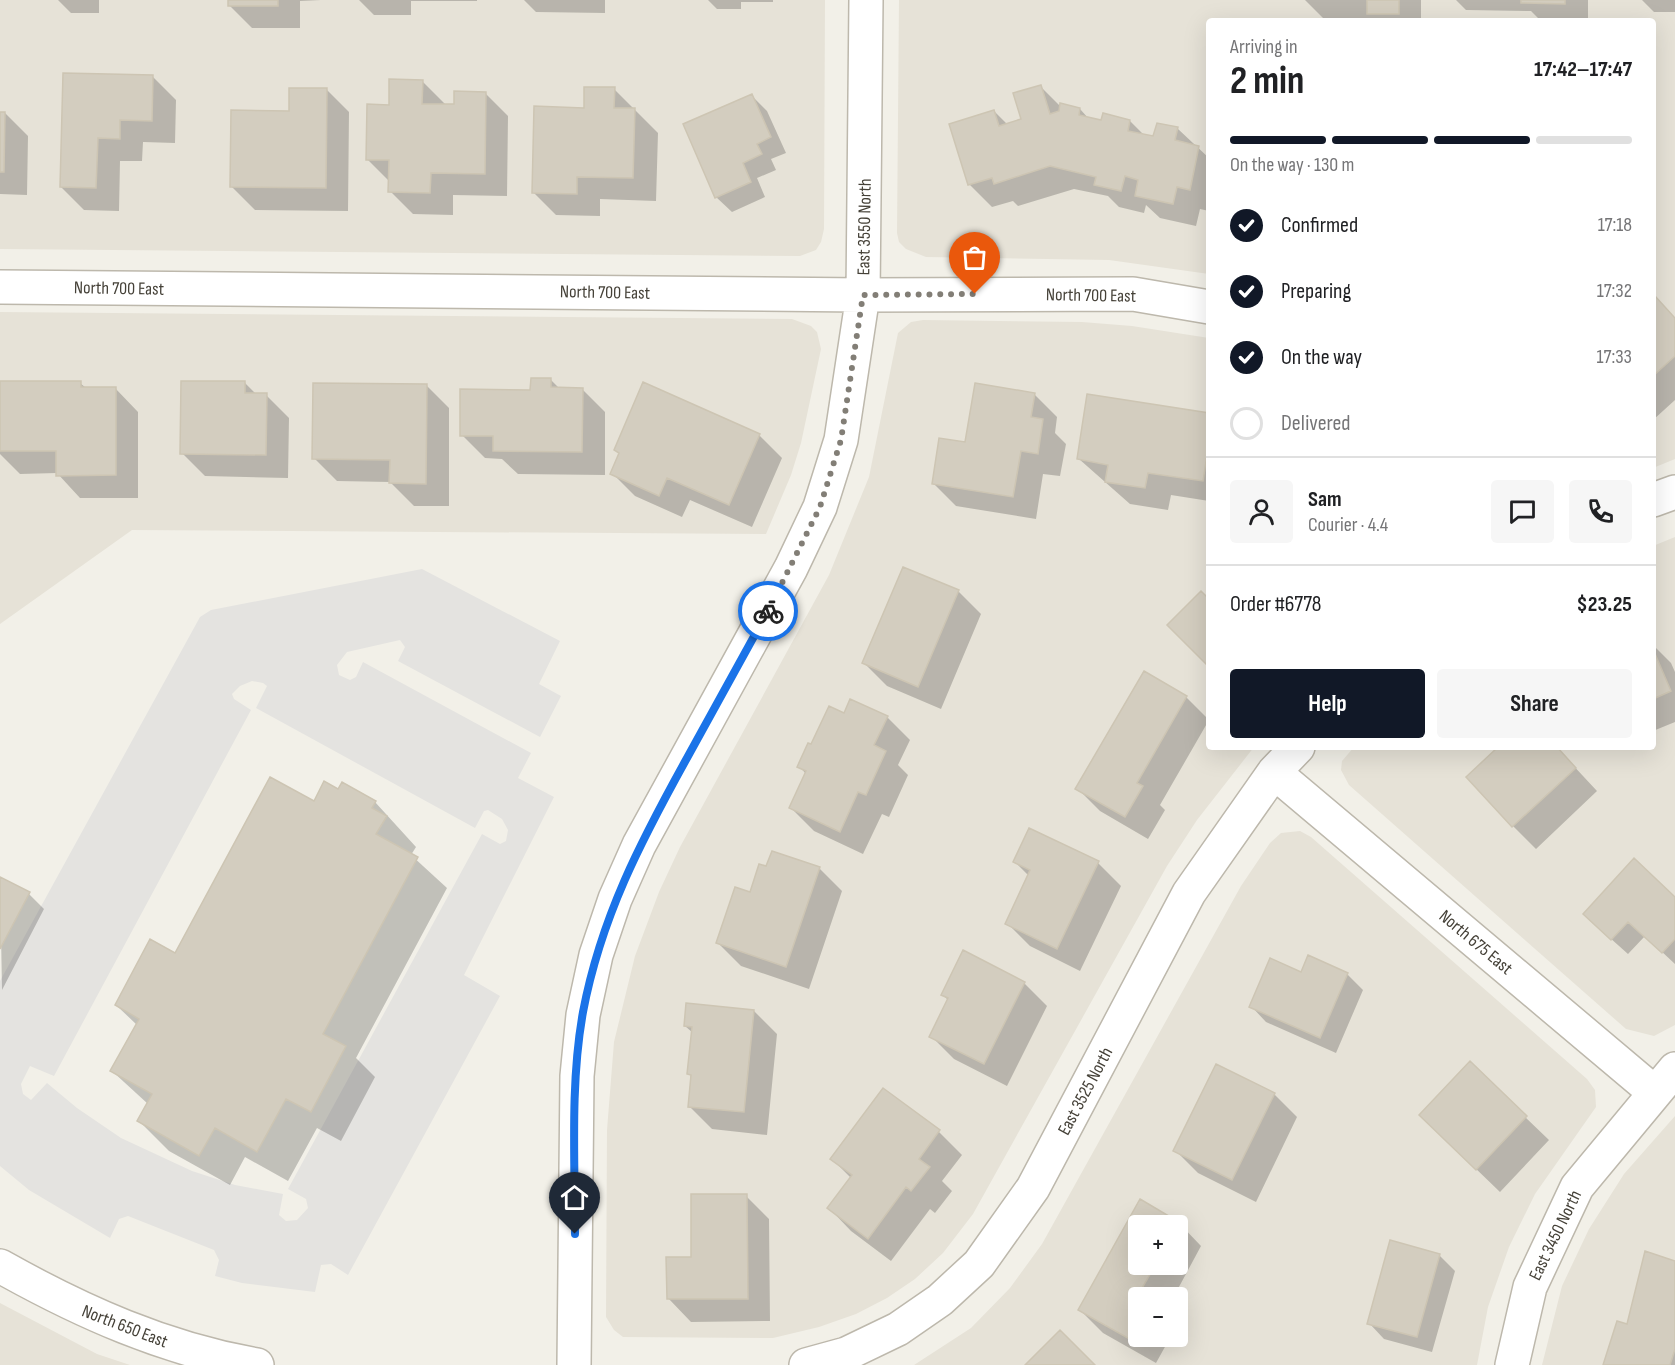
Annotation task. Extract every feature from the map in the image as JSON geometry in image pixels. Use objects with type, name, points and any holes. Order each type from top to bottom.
[{"type":"street","name":"East 3550 North","points":[[574,1365],[577,1076],[583,1015],[596,955],[615,899],[639,845],[791,568],[820,507],[841,440],[863,295],[866,0]]},
{"type":"street","name":"North 700 East","points":[[0,287],[863,295],[1133,294],[1206,306]]},
{"type":"street","points":[[1656,499],[1675,492]]},
{"type":"street","name":"East 3525 North","points":[[806,1365],[846,1354],[898,1329],[940,1300],[979,1264],[1033,1188],[1189,893],[1274,772],[1296,750]]},
{"type":"street","name":"North 675 East","points":[[1274,772],[1664,1081]]},
{"type":"street","name":"East 3450 North","points":[[1512,1365],[1530,1287],[1577,1187],[1664,1081]]},
{"type":"street","name":"North 650 East","points":[[0,1266],[67,1303],[132,1331],[211,1357],[257,1365]]},
{"type":"shaded area","points":[[0,0],[825,0],[824,229],[821,242],[816,250],[800,256],[0,249]]},
{"type":"shaded area","points":[[899,0],[1675,0],[1675,459],[1656,467],[1656,18],[1206,18],[1206,274],[1109,260],[926,257],[906,249],[899,242],[897,233]]},
{"type":"shaded area","points":[[0,312],[792,319],[811,326],[817,332],[821,349],[801,443],[791,475],[766,534],[132,530],[0,624]]},
{"type":"shaded area","points":[[923,320],[1082,322],[1132,326],[1206,338],[1206,750],[1252,750],[1197,820],[1167,866],[973,1214],[943,1253],[915,1279],[887,1298],[856,1314],[819,1327],[773,1338],[623,1337],[614,1330],[606,1317],[607,1130],[614,1042],[635,956],[659,892],[680,847],[829,575],[869,477],[898,333],[911,322]]},
{"type":"shaded area","points":[[1675,537],[1675,1025],[1654,1036],[1626,1029],[1349,785],[1341,770],[1342,761],[1351,750],[1656,750],[1656,545]]},
{"type":"shaded area","points":[[422,569],[560,641],[539,684],[561,696],[540,737],[398,661],[405,647],[400,640],[347,652],[337,665],[339,675],[350,680],[356,677],[363,662],[531,753],[518,778],[554,797],[464,975],[500,996],[348,1275],[331,1264],[321,1265],[315,1292],[242,1283],[215,1276],[219,1260],[214,1250],[128,1216],[119,1219],[110,1238],[29,1190],[0,1166],[0,981],[200,617],[211,610]],"holes":[[[252,681],[267,686],[256,708],[475,828],[484,811],[488,810],[502,819],[508,830],[506,841],[500,844],[482,834],[288,1189],[306,1199],[308,1208],[297,1220],[286,1221],[279,1215],[283,1194],[235,1185],[192,1171],[121,1138],[77,1108],[47,1083],[31,1100],[23,1094],[21,1084],[30,1066],[54,1076],[251,710],[234,699],[232,694],[240,686]]]},
{"type":"shaded area","points":[[1300,831],[1311,837],[1587,1079],[1595,1090],[1596,1107],[1535,1194],[1509,1247],[1488,1307],[1477,1365],[914,1365],[971,1328],[1010,1288],[1042,1244],[1241,886],[1270,843],[1281,833]]},
{"type":"shaded area","points":[[1675,1116],[1675,1365],[1542,1365],[1562,1286],[1589,1229],[1624,1174]]},
{"type":"shaded area","points":[[0,1303],[97,1354],[130,1365],[0,1365]]},
{"type":"building","points":[[228,0],[278,0],[278,6],[228,6]]},
{"type":"building","points":[[1367,0],[1399,0],[1399,14],[1367,14]]},
{"type":"building","points":[[1521,0],[1565,0],[1565,4],[1521,3]]},
{"type":"building","points":[[63,73],[153,75],[152,121],[120,120],[120,139],[98,138],[96,188],[60,187]]},
{"type":"building","points":[[389,79],[423,80],[422,104],[454,104],[454,91],[486,92],[485,174],[431,173],[430,193],[388,192],[389,160],[366,160],[367,104],[389,105]]},
{"type":"building","points":[[1041,85],[1050,114],[1059,111],[1060,103],[1080,108],[1079,115],[1101,120],[1103,113],[1130,120],[1128,131],[1153,136],[1157,123],[1178,127],[1175,140],[1199,146],[1190,190],[1177,187],[1173,204],[1135,196],[1138,180],[1125,176],[1121,191],[1094,185],[1096,177],[1050,166],[994,184],[992,178],[968,185],[949,124],[994,110],[999,126],[1021,119],[1013,93]]},
{"type":"building","points":[[584,87],[615,87],[614,108],[635,108],[633,178],[577,177],[577,194],[532,193],[534,106],[584,108]]},
{"type":"building","points":[[289,88],[327,88],[326,188],[230,187],[231,110],[289,111]]},
{"type":"building","points":[[752,94],[771,137],[757,144],[762,154],[743,163],[751,182],[715,198],[683,124]]},
{"type":"building","points":[[0,112],[5,112],[4,172],[0,172]]},
{"type":"building","points":[[1656,297],[1675,318],[1675,356],[1656,373]]},
{"type":"building","points":[[531,378],[551,378],[551,387],[583,388],[582,452],[493,451],[493,436],[460,436],[460,389],[530,390]]},
{"type":"building","points":[[0,381],[81,381],[81,387],[116,387],[116,475],[56,476],[56,451],[0,451]]},
{"type":"building","points":[[181,381],[245,381],[245,393],[267,393],[266,455],[180,454]]},
{"type":"building","points":[[643,382],[760,434],[729,505],[667,478],[659,496],[610,474],[619,453],[614,450]]},
{"type":"building","points":[[313,383],[427,384],[426,484],[389,483],[390,460],[312,459]]},
{"type":"building","points":[[975,383],[1035,393],[1031,417],[1043,419],[1038,454],[1021,451],[1013,497],[932,484],[939,438],[965,442]]},
{"type":"building","points":[[1087,394],[1206,413],[1206,462],[1203,481],[1148,473],[1145,488],[1105,482],[1108,465],[1077,459]]},
{"type":"building","points":[[903,567],[959,590],[918,687],[862,663]]},
{"type":"building","points":[[1201,591],[1206,596],[1206,664],[1167,625]]},
{"type":"building","points":[[1656,656],[1671,691],[1656,698]]},
{"type":"building","points":[[1144,671],[1187,696],[1137,783],[1143,786],[1125,817],[1075,789]]},
{"type":"building","points":[[850,699],[888,716],[874,745],[886,751],[866,795],[858,792],[840,832],[789,808],[806,771],[797,767],[808,743],[811,744],[829,706],[844,713]]},
{"type":"building","points":[[1495,750],[1560,750],[1576,768],[1512,827],[1466,777]]},
{"type":"building","points":[[270,777],[314,801],[324,781],[338,789],[342,782],[376,801],[372,808],[387,816],[376,834],[418,857],[323,1034],[346,1046],[311,1112],[286,1099],[257,1152],[215,1128],[199,1156],[137,1121],[152,1094],[110,1071],[139,1019],[115,1005],[150,939],[175,953]]},
{"type":"building","points":[[1029,828],[1099,861],[1057,949],[1005,924],[1030,870],[1013,862]]},
{"type":"building","points":[[772,851],[820,867],[786,967],[716,943],[735,887],[750,892],[759,864],[766,866]]},
{"type":"building","points":[[1634,858],[1675,897],[1675,939],[1662,953],[1628,922],[1611,940],[1583,914]]},
{"type":"building","points":[[0,877],[30,892],[0,949]]},
{"type":"building","points":[[963,950],[1025,982],[984,1064],[929,1037],[948,998],[941,995]]},
{"type":"building","points":[[1308,955],[1348,973],[1320,1038],[1249,1007],[1270,958],[1301,972]]},
{"type":"building","points":[[686,1003],[754,1010],[744,1112],[688,1107],[691,1075],[687,1074],[692,1027],[684,1026]]},
{"type":"building","points":[[1470,1061],[1527,1116],[1476,1170],[1419,1115]]},
{"type":"building","points":[[1216,1064],[1275,1093],[1232,1180],[1173,1151]]},
{"type":"building","points":[[883,1088],[940,1130],[919,1159],[930,1167],[911,1191],[906,1187],[868,1239],[827,1208],[852,1175],[830,1159]]},
{"type":"building","points":[[691,1194],[747,1194],[748,1299],[667,1299],[666,1257],[691,1257]]},
{"type":"building","points":[[1140,1199],[1167,1215],[1131,1215]]},
{"type":"building","points":[[1128,1220],[1128,1275],[1150,1275],[1143,1287],[1128,1287],[1128,1338],[1078,1310]]},
{"type":"building","points":[[1390,1240],[1440,1254],[1417,1337],[1367,1324]]},
{"type":"building","points":[[1645,1251],[1675,1261],[1675,1349],[1670,1365],[1603,1365],[1617,1321],[1627,1324]]},
{"type":"building","points":[[1060,1330],[1095,1365],[1025,1365]]},
{"type":"way so far","points":[[768,611],[820,507],[841,440],[863,295],[975,294]]},
{"type":"route","points":[[575,1234],[577,1076],[583,1015],[596,955],[615,899],[639,845],[768,611]]}]
